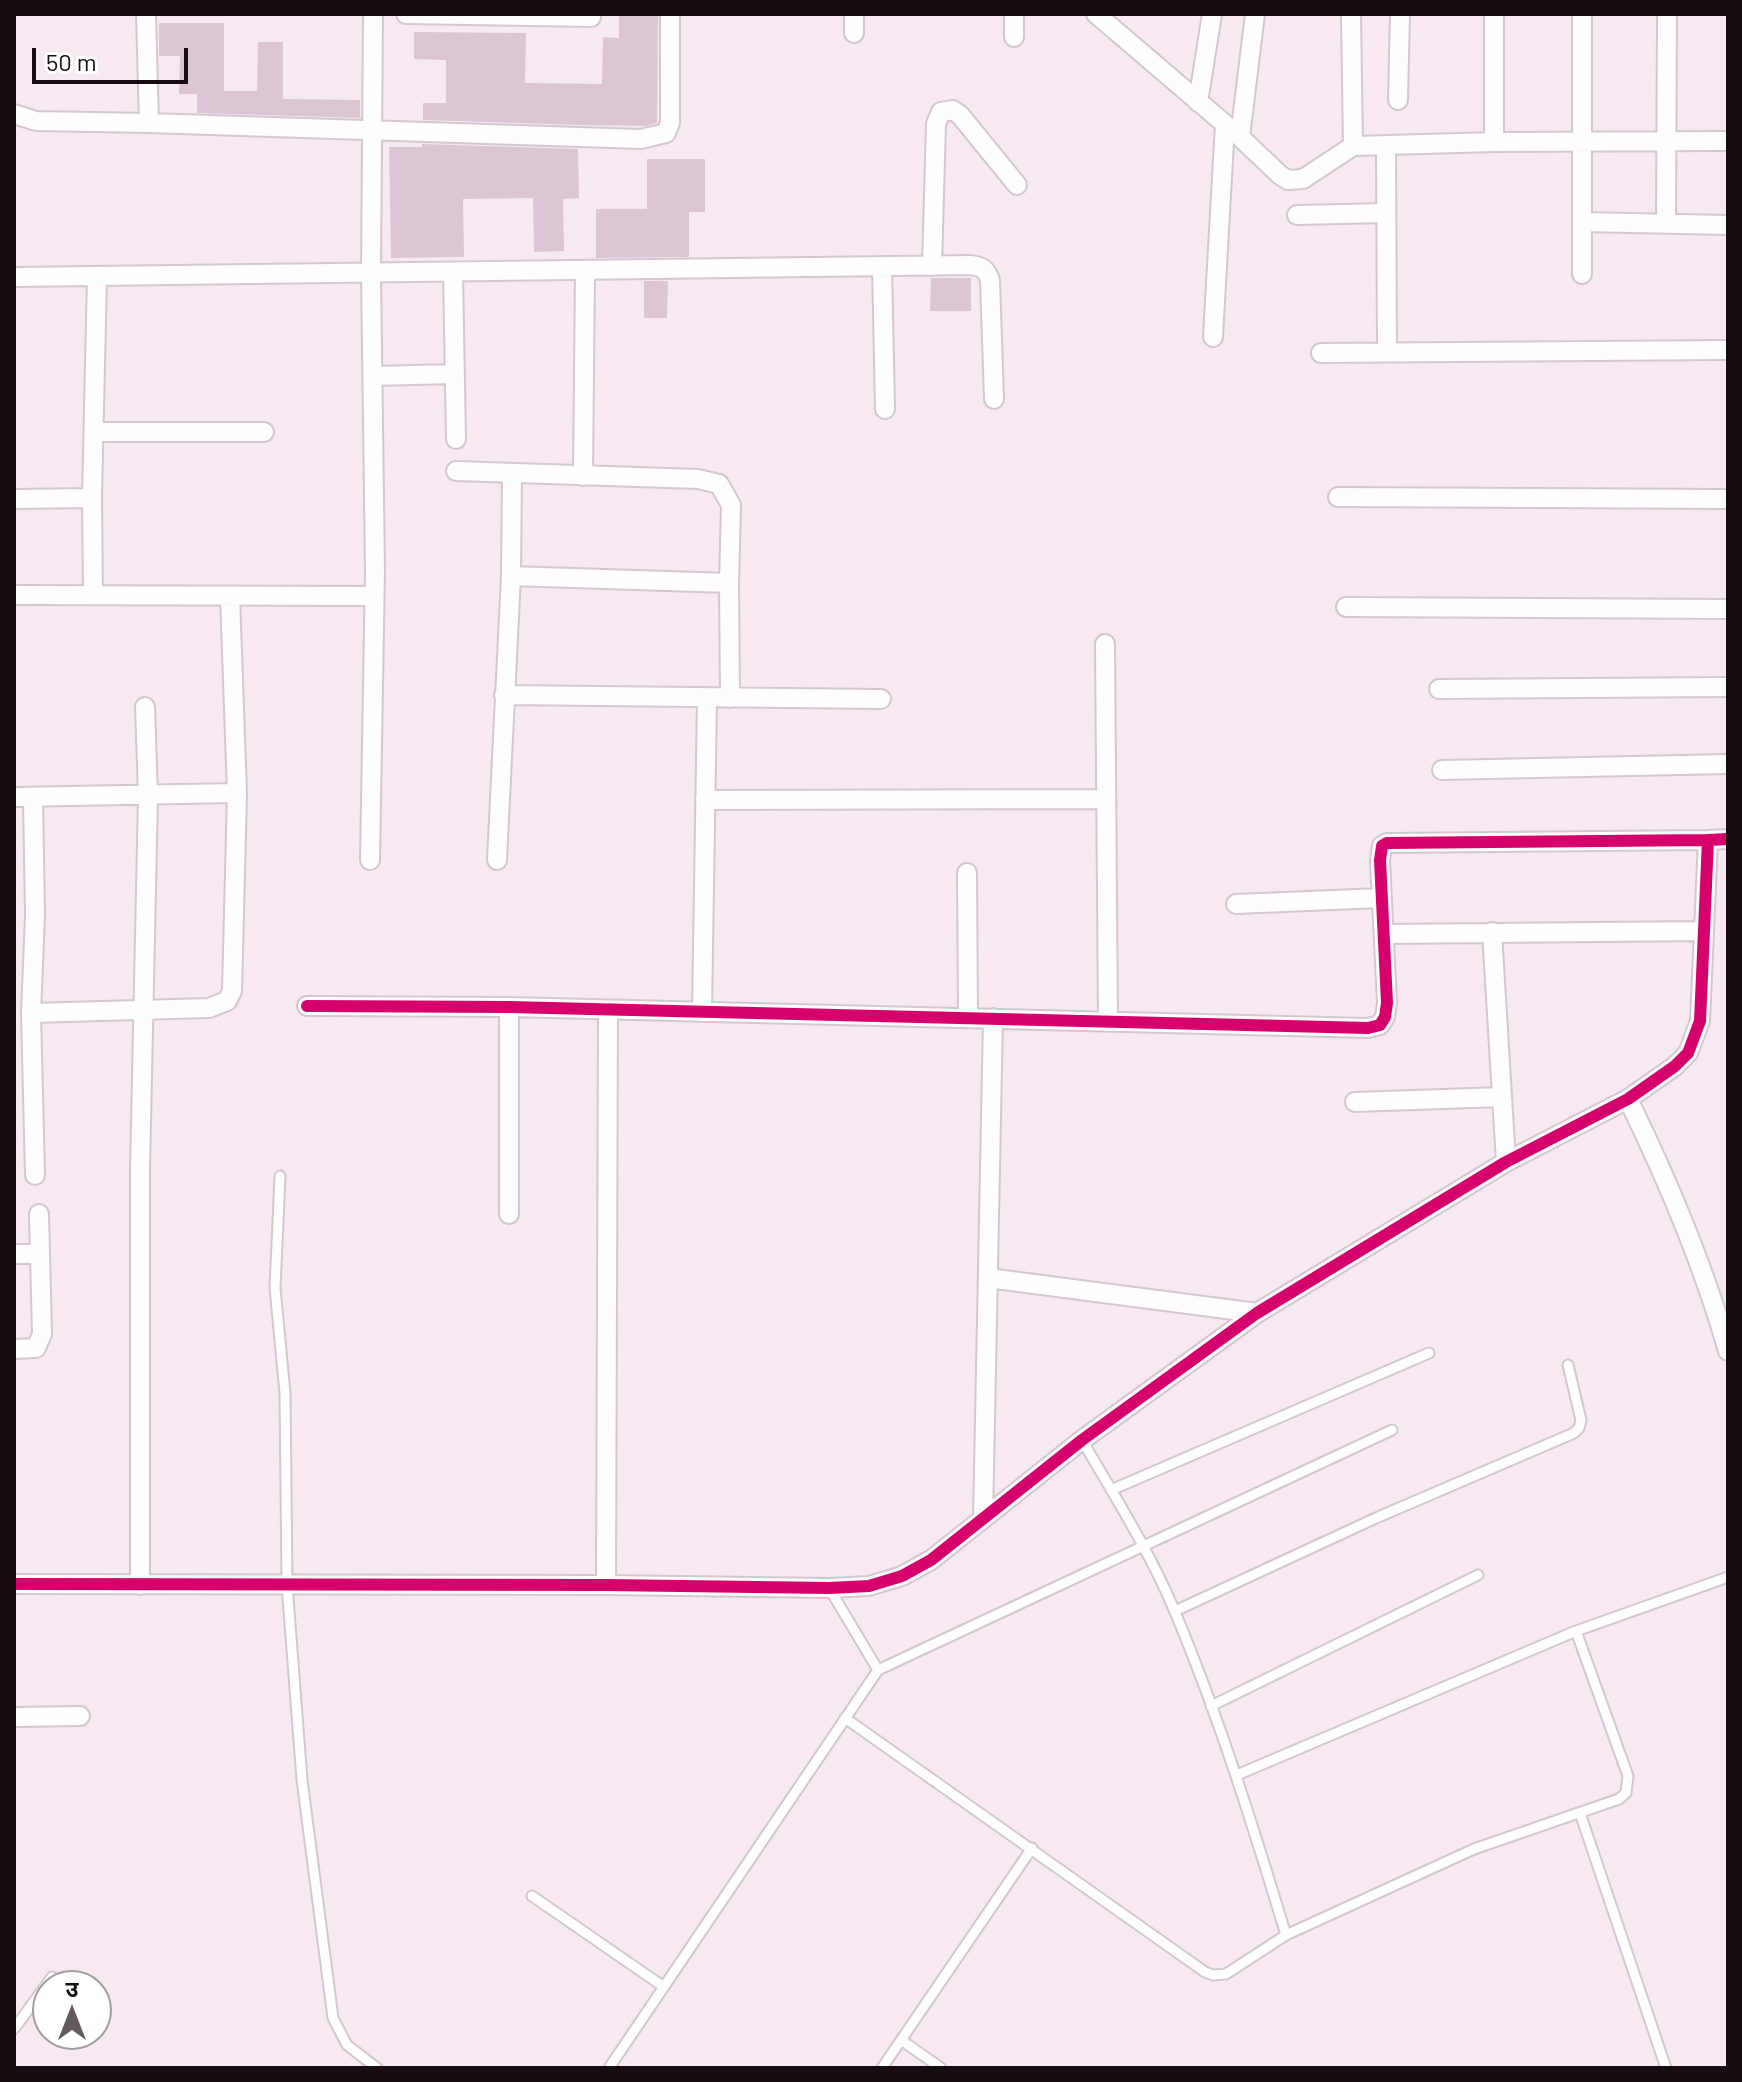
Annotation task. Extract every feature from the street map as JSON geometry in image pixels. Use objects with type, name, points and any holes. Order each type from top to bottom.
[{"type":"street","points":[[146,14],[149,123]]},
{"type":"street","points":[[370,860],[374,596],[371,273],[373,14]]},
{"type":"street","points":[[406,14],[591,17]]},
{"type":"street","points":[[14,114],[36,121],[641,139],[666,133],[670,123],[670,14]]},
{"type":"street","points":[[854,14],[854,33]]},
{"type":"street","points":[[1014,14],[1014,37]]},
{"type":"street","points":[[1096,14],[1280,175],[1295,181],[1303,179],[1353,146],[1583,140],[1728,141]]},
{"type":"street","points":[[1198,102],[1212,14]]},
{"type":"street","points":[[1240,137],[1255,14]]},
{"type":"street","points":[[1351,14],[1353,146]]},
{"type":"street","points":[[1398,100],[1400,14]]},
{"type":"street","points":[[1494,14],[1494,142]]},
{"type":"street","points":[[1582,14],[1582,274]]},
{"type":"street","points":[[1666,222],[1667,14]]},
{"type":"street","points":[[932,266],[936,124],[941,112],[953,110],[960,115],[1017,185]]},
{"type":"street","points":[[1213,337],[1225,124]]},
{"type":"street","points":[[1386,147],[1387,352]]},
{"type":"street","points":[[1297,215],[1386,213]]},
{"type":"street","points":[[1582,222],[1728,225]]},
{"type":"street","points":[[14,277],[971,265],[982,267],[990,280],[994,399]]},
{"type":"street","points":[[882,266],[885,409]]},
{"type":"street","points":[[583,476],[585,270]]},
{"type":"street","points":[[453,272],[456,439]]},
{"type":"street","points":[[93,595],[97,276]]},
{"type":"street","points":[[1321,353],[1728,350]]},
{"type":"street","points":[[373,376],[455,374]]},
{"type":"street","points":[[95,432],[264,432]]},
{"type":"street","points":[[456,471],[698,479],[719,484],[731,505],[730,698]]},
{"type":"street","points":[[497,860],[511,576],[512,473]]},
{"type":"street","points":[[1338,497],[1728,499]]},
{"type":"street","points":[[14,499],[92,498]]},
{"type":"street","points":[[511,576],[729,583]]},
{"type":"street","points":[[14,595],[374,596]]},
{"type":"street","points":[[31,1013],[209,1008],[227,1001],[232,991],[237,793],[230,596]]},
{"type":"street","points":[[1346,607],[1728,609]]},
{"type":"street","points":[[1105,644],[1108,1021]]},
{"type":"street","points":[[1439,689],[1728,687]]},
{"type":"street","points":[[504,695],[881,699]]},
{"type":"street","points":[[702,1012],[707,698]]},
{"type":"street","points":[[140,1585],[143,1009],[148,796],[145,707]]},
{"type":"street","points":[[1442,770],[1728,764]]},
{"type":"street","points":[[14,797],[237,793]]},
{"type":"street","points":[[33,798],[35,915],[31,1013],[35,1175]]},
{"type":"street","points":[[705,800],[1106,799]]},
{"type":"street","points":[[307,1006],[968,1017],[1359,1029],[1380,1025],[1385,1017],[1381,852],[1382,846],[1387,843],[1728,839]]},
{"type":"street","points":[[14,1584],[829,1588],[869,1586],[902,1576],[931,1560],[1082,1440],[1257,1313],[1506,1162],[1628,1099],[1675,1066],[1688,1053],[1700,1021],[1708,840]]},
{"type":"street","points":[[967,873],[968,1017]]},
{"type":"street","points":[[1236,904],[1381,898]]},
{"type":"street","points":[[1384,934],[1704,931]]},
{"type":"street","points":[[1492,932],[1506,1162]]},
{"type":"street","points":[[509,1007],[509,1214]]},
{"type":"street","points":[[606,1585],[608,1010]]},
{"type":"street","points":[[983,1519],[993,1018]]},
{"type":"street","points":[[1355,1102],[1502,1097]]},
{"type":"street","points":[[1628,1099],[1664,1171],[1694,1245],[1728,1351]]},
{"type":"street","points":[[14,1349],[30,1349],[40,1343],[39,1214]]},
{"type":"street","points":[[14,1254],[40,1254]]},
{"type":"street","points":[[988,1278],[1257,1313]]},
{"type":"street","points":[[14,1717],[80,1716]]},
{"type":"lane","points":[[280,1176],[275,1288],[285,1393],[287,1585],[302,1780],[329,2000],[339,2034],[356,2054],[377,2068]]},
{"type":"lane","points":[[1111,1490],[1429,1353]]},
{"type":"lane","points":[[1175,1611],[1376,1518],[1574,1433],[1581,1420],[1568,1365]]},
{"type":"lane","points":[[609,2068],[878,1670],[1392,1430]]},
{"type":"lane","points":[[1082,1440],[1144,1545],[1175,1611],[1237,1775],[1286,1935]]},
{"type":"lane","points":[[1211,1706],[1478,1575]]},
{"type":"lane","points":[[1237,1775],[1576,1631],[1728,1577]]},
{"type":"lane","points":[[829,1588],[878,1670]]},
{"type":"lane","points":[[845,1718],[1213,1975],[1226,1974],[1286,1935],[1474,1849],[1619,1799],[1626,1793],[1628,1776],[1576,1631]]},
{"type":"lane","points":[[1580,1813],[1666,2068]]},
{"type":"lane","points":[[882,2068],[1032,1848]]},
{"type":"lane","points":[[532,1896],[664,1987]]},
{"type":"lane","points":[[14,2029],[32,2004]]},
{"type":"lane","points":[[901,2040],[941,2068]]},
{"type":"building","points":[[619,14],[658,14],[657,123],[646,126],[423,120],[423,103],[446,103],[446,60],[414,59],[414,32],[526,33],[525,83],[602,84],[603,37],[619,38]]},
{"type":"building","points":[[159,23],[224,23],[224,91],[257,91],[258,42],[283,42],[283,99],[360,100],[360,118],[197,113],[197,94],[179,94],[180,56],[159,56]]},
{"type":"building","points":[[422,144],[578,149],[579,198],[563,199],[564,251],[534,252],[533,198],[463,199],[464,257],[391,258],[389,147],[422,147]]},
{"type":"building","points":[[647,159],[705,159],[705,212],[689,212],[689,257],[596,258],[596,209],[647,209]]},
{"type":"building","points":[[931,278],[971,278],[971,311],[930,311]]},
{"type":"building","points":[[644,281],[668,281],[667,318],[644,318]]},
{"type":"cycle path","points":[[14,1584],[829,1588],[869,1586],[902,1576],[931,1560],[1082,1440],[1257,1313],[1506,1162],[1628,1099],[1675,1066],[1688,1053],[1700,1021],[1708,840],[1728,839]]},
{"type":"cycle path","points":[[307,1006],[509,1007],[1368,1028],[1380,1025],[1387,1003],[1380,860],[1382,846],[1387,843],[1708,840]]}]
